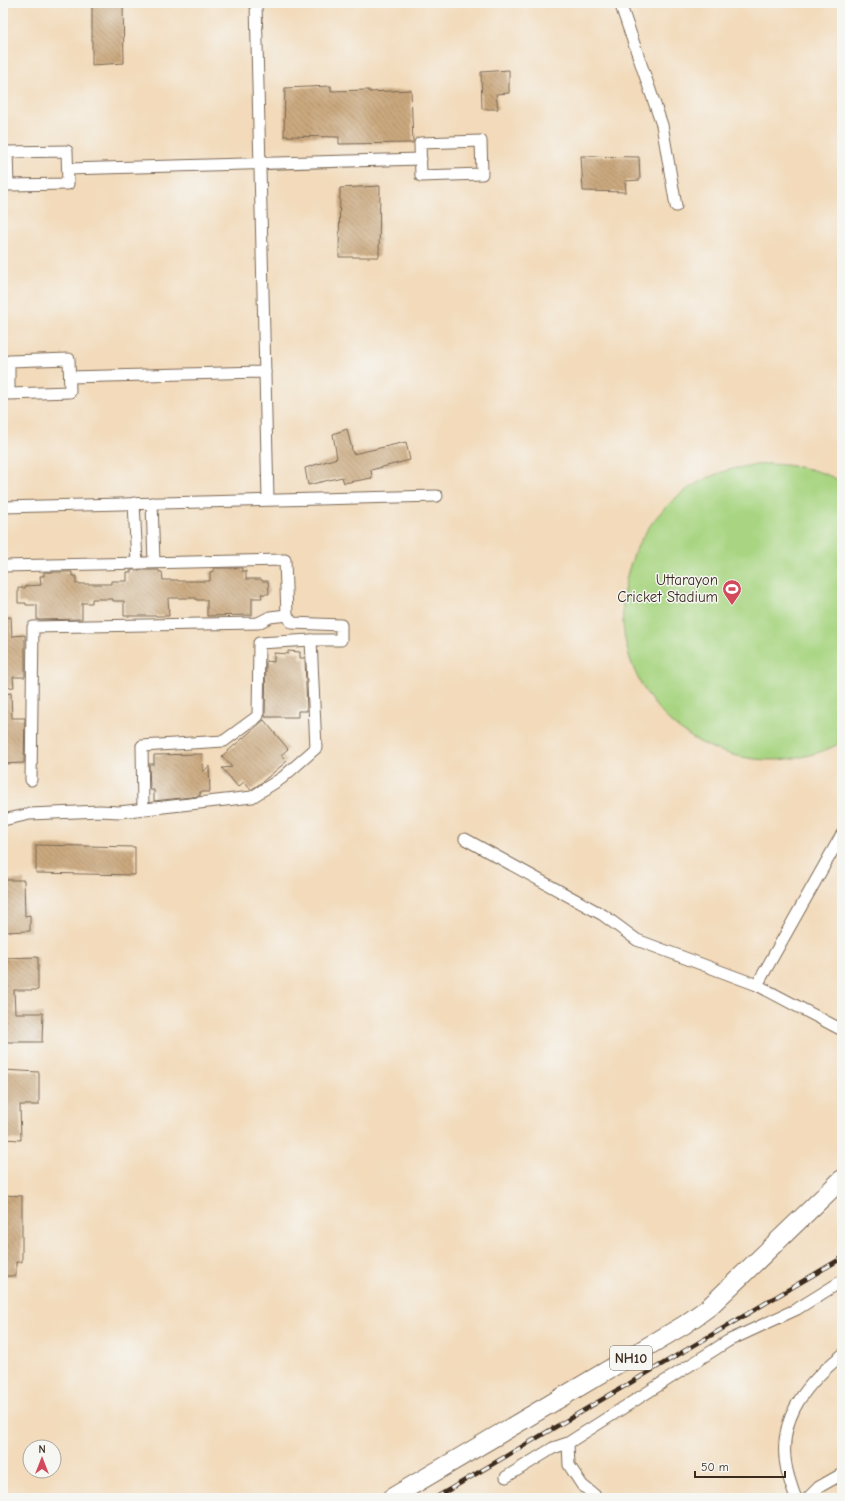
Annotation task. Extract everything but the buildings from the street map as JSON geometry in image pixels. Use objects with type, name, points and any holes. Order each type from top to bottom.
[{"type":"highway","name":"NH10","points":[[391,1498],[664,1339],[684,1325],[714,1303],[842,1179]]},
{"type":"street","points":[[256,3],[268,500]]},
{"type":"street","points":[[620,3],[662,125],[676,206]]},
{"type":"street","points":[[481,141],[482,174],[421,176],[421,159],[420,143],[481,141]]},
{"type":"street","points":[[67,151],[68,169],[68,184],[8,186],[7,152],[67,151]]},
{"type":"street","points":[[68,169],[421,159]]},
{"type":"street","points":[[69,359],[70,378],[70,392],[9,394],[8,361],[69,359]]},
{"type":"street","points":[[70,378],[265,372]]},
{"type":"street","points":[[3,507],[437,496]]},
{"type":"street","points":[[134,503],[137,563]]},
{"type":"street","points":[[152,503],[154,562]]},
{"type":"street","points":[[3,566],[285,560],[287,615],[292,623],[341,625],[341,640],[259,642],[258,716],[224,741],[142,746],[143,810]]},
{"type":"street","points":[[31,780],[33,627],[258,622],[270,617],[287,615]]},
{"type":"street","points":[[3,820],[30,814],[100,811],[119,812],[252,797],[282,778],[316,748],[311,640]]},
{"type":"street","points":[[757,985],[842,834]]},
{"type":"street","points":[[465,839],[603,915],[637,940],[757,985],[842,1030]]},
{"type":"street","points":[[506,1477],[553,1448],[568,1443],[728,1341],[797,1309],[842,1280]]},
{"type":"street","points":[[796,1498],[785,1464],[786,1429],[798,1401],[825,1369],[842,1355]]},
{"type":"street","points":[[568,1443],[569,1465],[582,1485],[598,1498]]},
{"type":"street","points":[[808,1498],[819,1487],[842,1474]]},
{"type":"green space","name":"Uttarayon Cricket Stadium","points":[[769,464],[807,468],[842,482],[842,742],[820,752],[796,758],[772,760],[736,756],[712,748],[701,743],[671,722],[662,713],[641,684],[628,652],[623,618],[625,585],[635,553],[651,524],[675,499],[705,479],[728,470],[753,465]]},
{"type":"railway","points":[[435,1498],[842,1258]]},
{"type":"place","name":"Uttarayon Cricket Stadium","points":[[732,606]]}]
